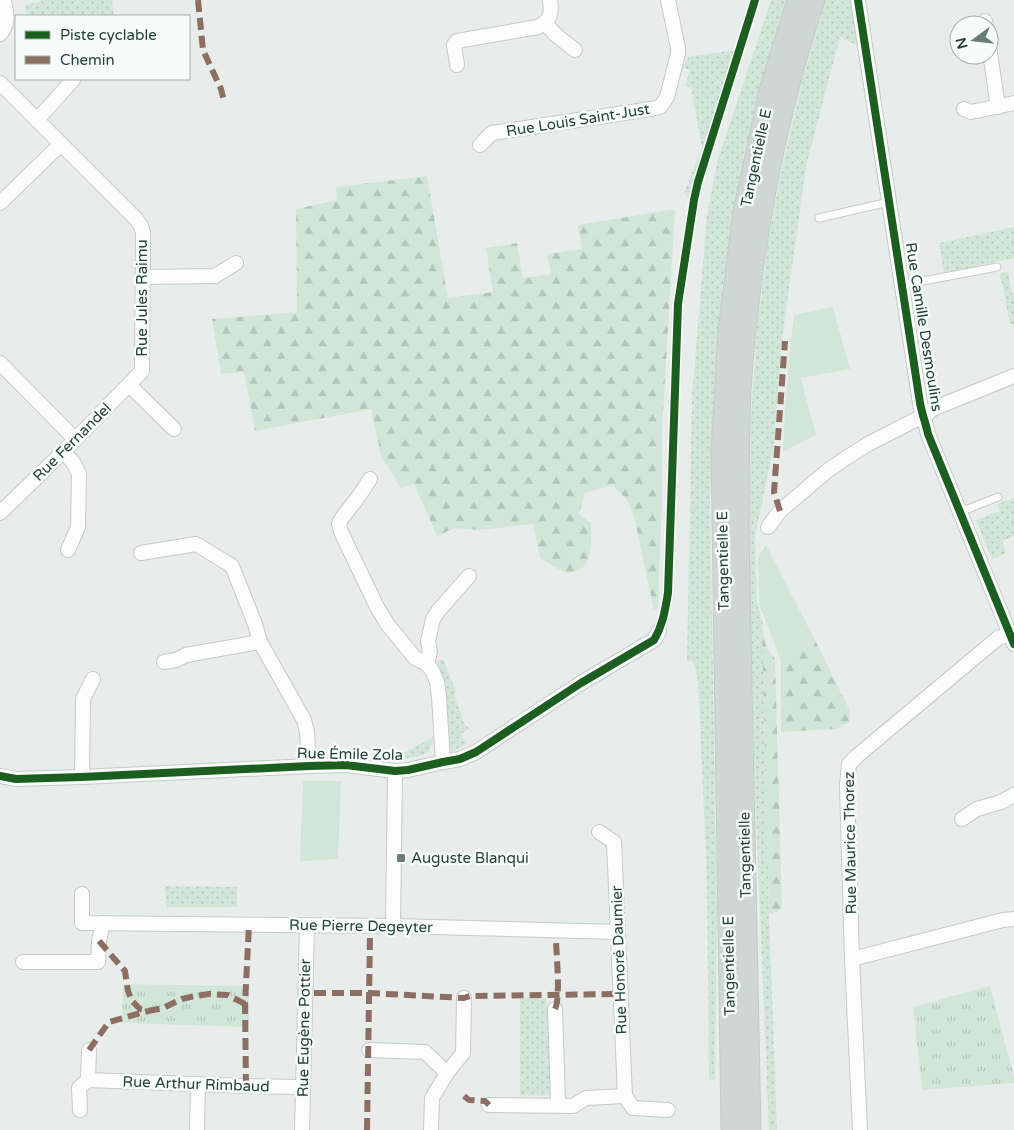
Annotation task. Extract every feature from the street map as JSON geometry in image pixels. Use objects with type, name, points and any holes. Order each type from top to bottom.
[{"type":"main road","name":"Tangentielle E","points":[[732,1130],[722,450],[729,330],[744,212],[770,91],[798,0]]},
{"type":"main road","name":"Tangentielle E","points":[[743,761],[738,535],[740,390],[754,256],[765,190],[777,130],[798,47],[814,0]]},
{"type":"main road","name":"Tangentielle","points":[[743,761],[750,1130]]},
{"type":"main road","points":[[746,890],[760,1130]]},
{"type":"main road","points":[[719,1130],[720,1104],[731,1084]]},
{"type":"street","points":[[0,34],[7,22],[4,0]]},
{"type":"street","points":[[457,65],[454,44],[457,41],[538,27],[546,23],[550,16],[552,9],[550,0]]},
{"type":"street","name":"Rue Louis Saint-Just","points":[[480,145],[492,133],[660,107],[667,97],[678,54],[668,0]]},
{"type":"street","name":"Rue Camille Desmoulins","points":[[858,0],[923,416],[928,434],[1012,639]]},
{"type":"street","points":[[546,23],[556,35],[575,50]]},
{"type":"street","points":[[992,65],[998,106]]},
{"type":"street","points":[[37,120],[73,80]]},
{"type":"street","points":[[0,83],[61,144],[0,203]]},
{"type":"street","points":[[964,109],[971,112],[1014,104]]},
{"type":"street","name":"Rue Jules Raimu","points":[[61,144],[141,226],[142,371]]},
{"type":"street","points":[[142,277],[215,276],[236,262]]},
{"type":"street","points":[[0,363],[75,439]]},
{"type":"street","name":"Rue Fernandel","points":[[0,513],[142,371]]},
{"type":"street","points":[[768,527],[780,511],[833,466],[870,443],[935,408],[1014,376]]},
{"type":"street","points":[[129,385],[174,429]]},
{"type":"street","points":[[63,452],[79,474],[78,527],[68,550]]},
{"type":"street","points":[[370,479],[339,523],[341,532],[388,624],[415,658],[427,664],[433,672],[437,682],[439,697],[443,762]]},
{"type":"street","points":[[141,553],[196,544],[232,566],[255,624],[260,642],[304,720],[307,732],[308,766]]},
{"type":"street","points":[[427,664],[430,651],[428,641],[434,619],[439,610],[469,576]]},
{"type":"street","name":"Rue Émile Zola","points":[[0,776],[16,779],[82,777],[308,766],[346,766],[395,771],[460,759],[476,752],[581,683],[654,640],[659,630]]},
{"type":"street","name":"Rue Maurice Thorez","points":[[860,1130],[852,959],[849,764],[856,756],[998,638],[1012,639]]},
{"type":"street","points":[[164,662],[176,660],[186,655],[260,642]]},
{"type":"street","points":[[82,777],[83,699],[93,678]]},
{"type":"street","points":[[393,926],[395,771]]},
{"type":"street","points":[[962,819],[977,809],[1001,802],[1014,795]]},
{"type":"street","name":"Rue Honoré Daumier","points":[[599,832],[614,842],[625,1096]]},
{"type":"street","name":"Rue Pierre Degeyter","points":[[82,894],[82,923],[393,926],[618,932]]},
{"type":"street","points":[[852,959],[1003,920],[1014,919]]},
{"type":"street","points":[[23,962],[98,962],[99,941],[103,923]]},
{"type":"street","name":"Rue Eugène Pottier","points":[[302,1130],[307,926]]},
{"type":"street","points":[[431,1130],[432,1098],[447,1073],[463,1053],[464,998]]},
{"type":"street","points":[[555,1009],[558,1103]]},
{"type":"street","points":[[80,1110],[79,1088],[88,1080],[89,1050]]},
{"type":"street","points":[[369,1050],[425,1052],[447,1073]]},
{"type":"street","name":"Rue Arthur Rimbaud","points":[[88,1080],[303,1087]]},
{"type":"street","points":[[197,1130],[198,1085]]},
{"type":"street","points":[[489,1105],[558,1103],[573,1106],[586,1098],[625,1096],[633,1108],[668,1110]]},
{"type":"lane","points":[[819,218],[890,202]]},
{"type":"lane","points":[[902,285],[997,267]]},
{"type":"lane","points":[[960,512],[998,497]]},
{"type":"green space","points":[[112,0],[114,15],[27,15],[25,5],[41,1]]},
{"type":"green space","points":[[771,0],[786,0],[744,154],[723,283],[713,401],[710,504],[717,912],[715,1080],[709,1080],[707,882],[698,680],[693,661],[687,661],[692,397],[707,215],[717,162]]},
{"type":"green space","points":[[826,0],[850,0],[857,45],[840,37],[806,166],[782,340],[774,444],[755,537],[757,602],[763,624],[769,913],[777,1130],[769,1130],[755,793],[749,538],[751,419],[757,328],[769,235],[780,177],[803,79]]},
{"type":"green space","points":[[736,50],[690,199],[684,193],[702,148],[691,88],[685,86],[690,70],[683,68],[688,57]]},
{"type":"green space","points":[[427,176],[448,298],[493,292],[486,248],[517,243],[523,278],[551,274],[547,254],[582,249],[578,225],[675,209],[662,432],[662,500],[658,608],[654,610],[634,517],[627,500],[613,485],[585,493],[579,514],[591,523],[591,543],[589,558],[586,564],[576,571],[565,572],[540,558],[533,524],[479,530],[455,528],[437,536],[414,484],[401,488],[381,456],[371,409],[255,431],[244,372],[221,374],[212,319],[297,312],[296,209],[337,200],[336,187]]},
{"type":"green space","points":[[1014,227],[1014,258],[944,273],[939,243]]},
{"type":"green space","points":[[1008,272],[1012,293],[1014,293],[1014,324],[1010,324],[1000,273]]},
{"type":"green space","points":[[833,307],[850,369],[801,378],[816,435],[783,452],[787,383],[794,315]]},
{"type":"green space","points":[[1014,498],[1014,536],[1002,541],[1007,553],[992,559],[976,520],[1000,511],[997,504]]},
{"type":"green space","points":[[766,545],[814,638],[781,661],[759,604],[758,557]]},
{"type":"green space","points":[[762,627],[767,648],[775,659],[782,907],[778,911],[771,913],[769,913]]},
{"type":"green space","points":[[814,638],[850,711],[849,722],[836,729],[781,732],[781,661]]},
{"type":"green space","points":[[443,659],[456,692],[454,695],[464,723],[469,729],[461,734],[467,744],[452,752],[448,745],[445,685],[437,661]]},
{"type":"green space","points":[[433,737],[432,744],[426,753],[421,756],[397,759],[396,757]]},
{"type":"green space","points":[[303,781],[341,781],[338,859],[300,861]]},
{"type":"green space","points":[[165,886],[237,887],[237,907],[166,907]]},
{"type":"green space","points":[[123,984],[249,986],[249,1027],[122,1023]]},
{"type":"green space","points":[[990,986],[1014,1083],[922,1090],[913,1007]]},
{"type":"green space","points":[[522,998],[546,998],[547,1009],[553,1009],[555,1096],[520,1095],[520,1000]]},
{"type":"marked path","points":[[198,0],[203,50],[221,89],[224,101]]},
{"type":"marked path","points":[[780,511],[774,492],[785,341]]},
{"type":"marked path","points":[[246,1086],[245,1004],[249,925]]},
{"type":"marked path","points":[[367,1130],[370,934]]},
{"type":"marked path","points":[[555,1009],[558,995],[556,938]]},
{"type":"marked path","points":[[99,941],[125,971],[128,991],[132,1001],[140,1009],[148,1011],[163,1008],[182,999],[209,994],[228,995],[245,1004]]},
{"type":"marked path","points":[[314,993],[369,993],[464,998],[470,996],[615,994]]},
{"type":"marked path","points":[[89,1050],[109,1022],[148,1011]]},
{"type":"marked path","points":[[464,1096],[469,1100],[485,1101],[489,1105]]},
{"type":"cycle path","points":[[0,776],[16,779],[82,777],[346,765],[395,771],[408,770],[460,759],[476,752],[581,683],[654,640],[662,623],[668,593],[678,304],[694,200],[755,0]]},
{"type":"cycle path","points":[[858,0],[921,407],[928,434],[1014,644]]},
{"type":"place","name":"Auguste Blanqui","points":[[401,858]]}]
